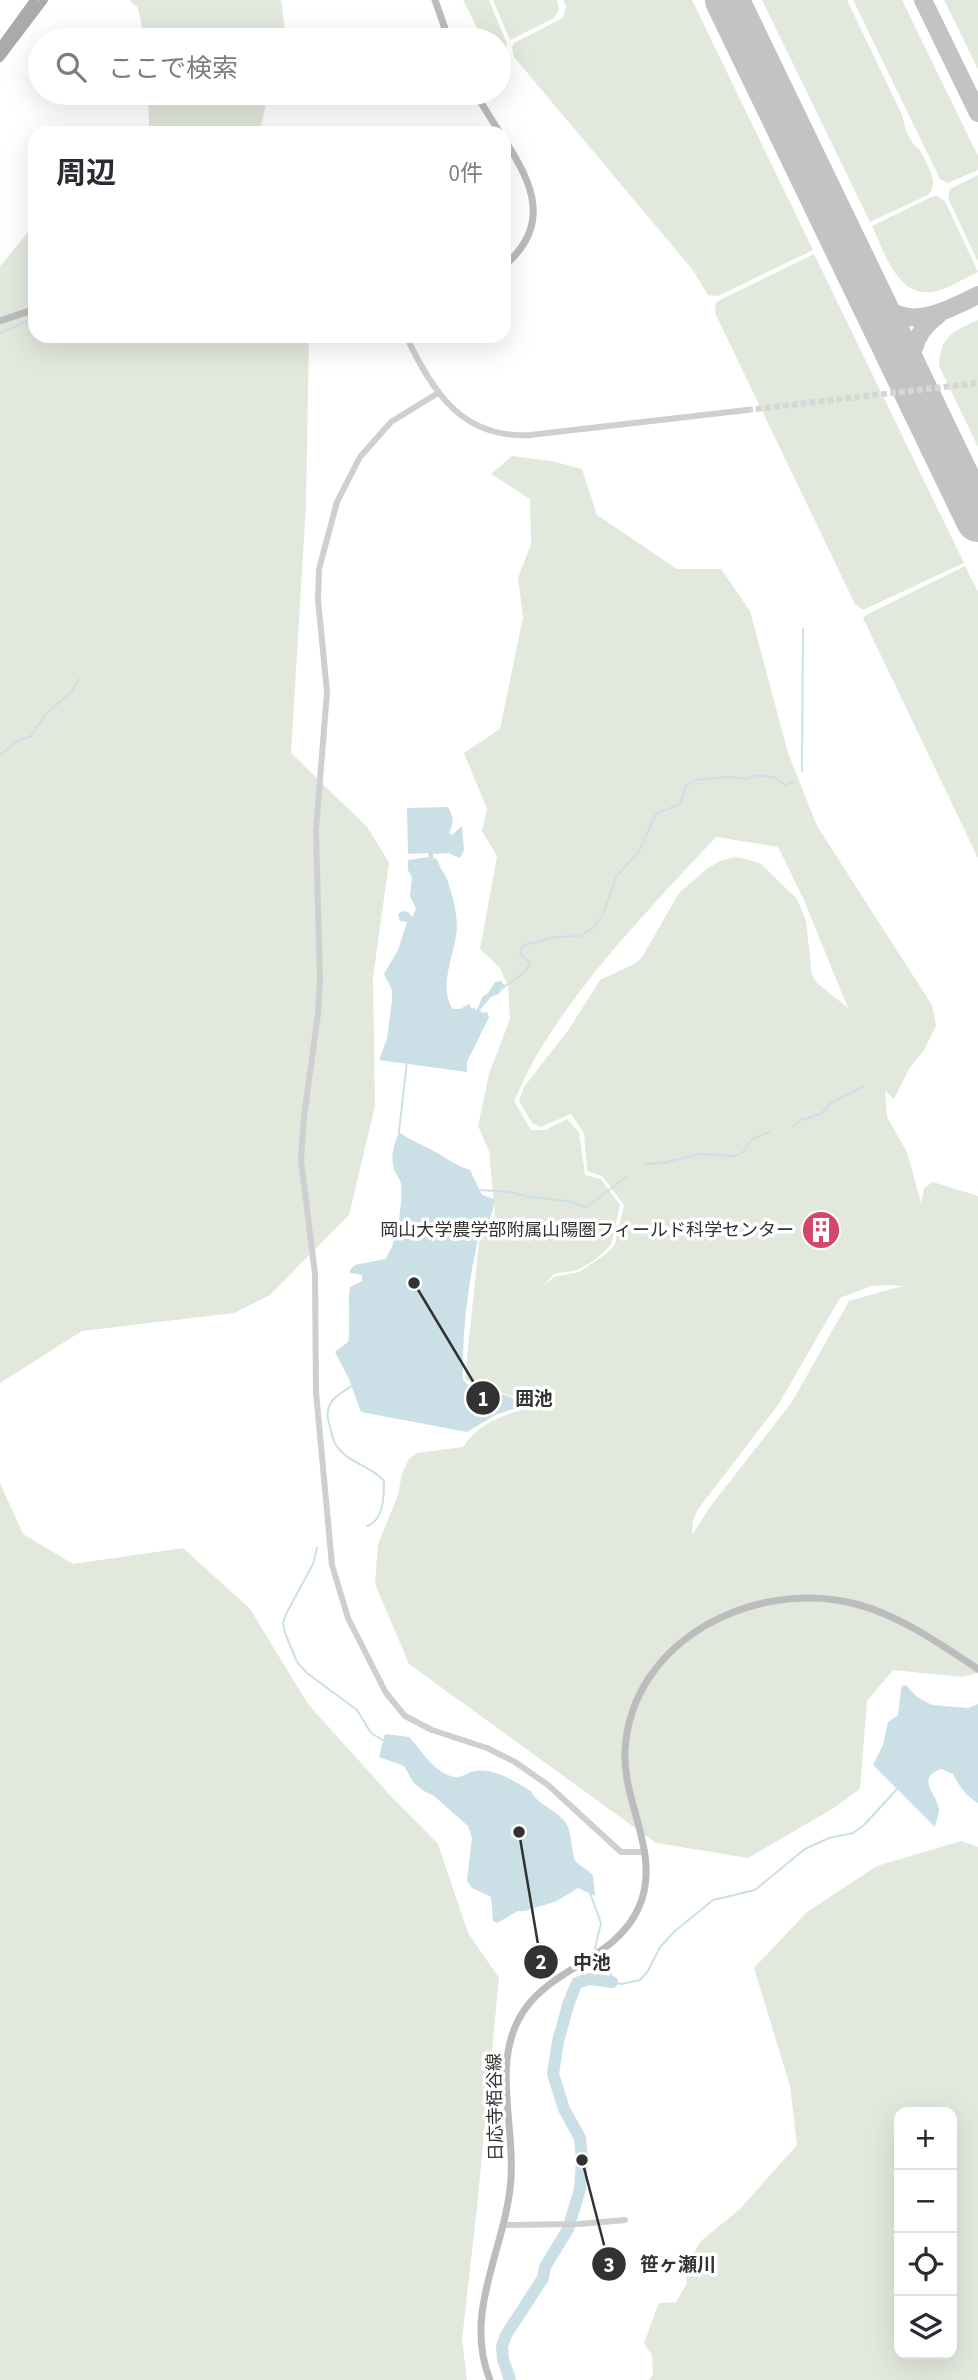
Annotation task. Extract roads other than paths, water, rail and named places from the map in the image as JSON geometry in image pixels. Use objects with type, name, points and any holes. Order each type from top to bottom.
[{"type":"main road","points":[[0,47],[34,0]]},
{"type":"main road","points":[[0,58],[44,0]]},
{"type":"main road","points":[[435,0],[445,28]]},
{"type":"main road","points":[[482,105],[496,126]]},
{"type":"main road","points":[[511,151],[528,180],[534,205],[533,219],[525,243],[511,259]]},
{"type":"main road","points":[[0,320],[28,311]]},
{"type":"main road","name":"日応寺栢谷線","points":[[490,2380],[482,2356],[479,2330],[484,2290],[504,2225],[512,2176],[506,2069],[509,2044],[512,2032],[526,2008],[541,1991],[604,1950],[622,1934],[642,1900],[646,1879],[645,1852],[628,1788],[625,1764],[632,1714],[657,1668],[688,1637],[706,1625],[738,1610],[771,1601],[805,1598],[836,1600],[872,1609],[976,1667]]},
{"type":"street","points":[[410,343],[438,393],[449,406],[471,423],[490,432],[517,436],[747,410]]},
{"type":"street","points":[[438,393],[391,422],[360,457],[337,502],[318,578],[319,619],[327,692],[316,830],[320,981],[301,1160],[315,1274],[317,1402],[332,1565],[348,1618],[386,1693],[405,1716],[432,1730],[487,1748],[515,1762],[548,1785],[615,1848],[632,1854],[645,1852]]},
{"type":"street","points":[[504,2225],[625,2220]]},
{"type":"waterway","points":[[0,333],[28,321]]},
{"type":"waterway","points":[[802,771],[803,629]]},
{"type":"waterway","points":[[0,755],[18,741],[31,736],[45,715],[73,690],[79,679]]},
{"type":"waterway","points":[[503,987],[531,965],[520,953],[524,945],[556,937],[580,936],[593,928],[603,915],[617,875],[638,853],[656,814],[680,804],[686,786],[695,780],[729,777],[747,779],[756,775],[776,778],[785,785],[793,782]]},
{"type":"waterway","points":[[399,1132],[407,1061]]},
{"type":"waterway","points":[[792,1127],[801,1120],[821,1114],[831,1103],[863,1087]]},
{"type":"waterway","points":[[646,1164],[663,1163],[699,1154],[736,1156],[744,1151],[752,1139],[769,1132]]},
{"type":"waterway","points":[[481,1190],[568,1201],[587,1207],[627,1176]]},
{"type":"waterway","points":[[352,1386],[333,1400],[328,1416],[334,1440],[341,1451],[384,1481],[380,1513],[377,1519],[367,1526]]},
{"type":"waterway","points":[[317,1548],[313,1564],[286,1614],[283,1623],[285,1633],[297,1662],[307,1673],[357,1710],[371,1733],[384,1741]]},
{"type":"waterway","points":[[600,1956],[611,1974],[612,1982],[622,1984],[640,1980],[648,1971],[660,1947],[713,1900],[755,1890],[805,1849],[829,1838],[853,1833],[864,1825],[898,1788]]},
{"type":"waterway","points":[[590,1893],[601,1923],[595,1948],[597,1951]]},
{"type":"waterway","points":[[510,2380],[503,2359],[502,2346],[506,2335],[543,2278],[545,2267],[568,2229],[580,2189],[580,2138],[564,2109],[553,2074],[558,2041],[577,1983],[589,1979],[612,1982]]},
{"type":"tunnel","points":[[747,410],[978,383]]},
{"type":"place","name":"岡山大学農学部附属山陽圏フィールド科学センター","points":[[821,1230]]},
{"type":"place","name":"囲池","points":[[414,1283]]},
{"type":"place","name":"中池","points":[[519,1832]]},
{"type":"place","name":"笹ヶ瀬川","points":[[582,2160]]}]
